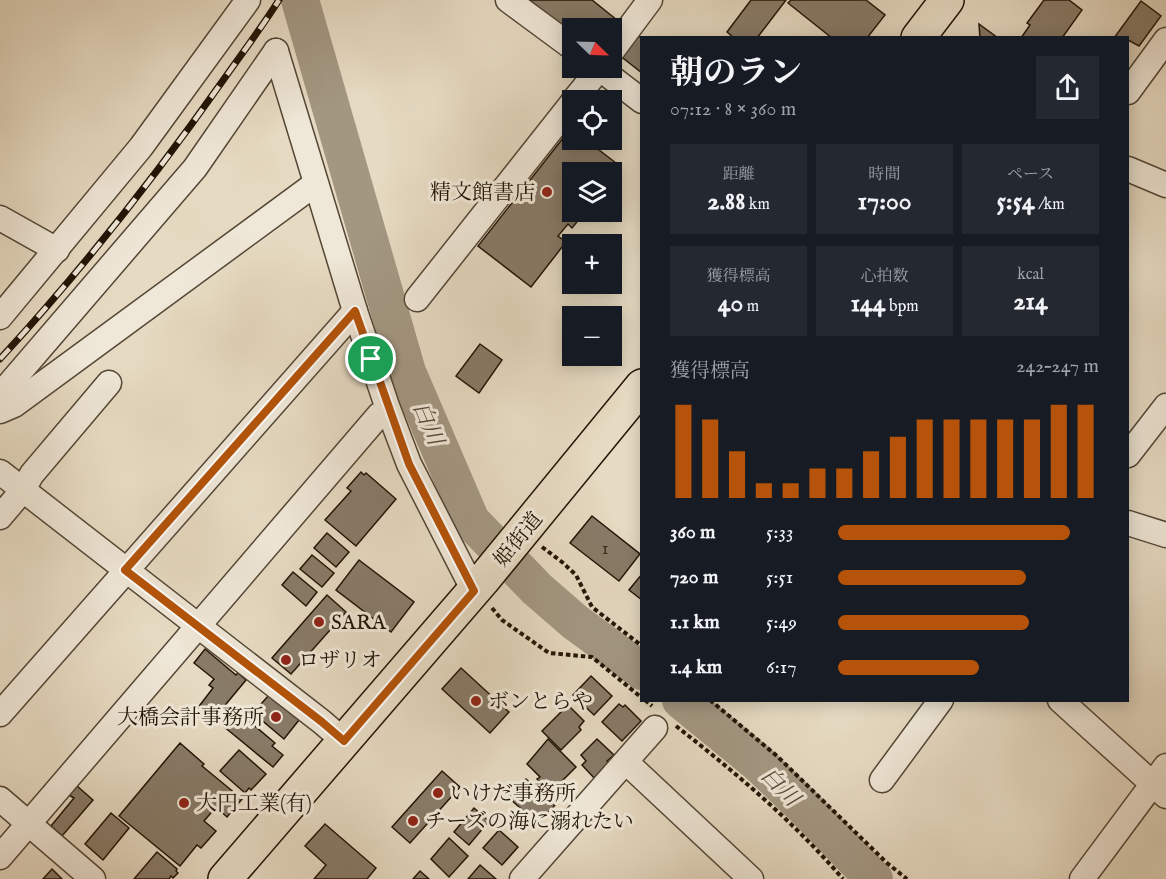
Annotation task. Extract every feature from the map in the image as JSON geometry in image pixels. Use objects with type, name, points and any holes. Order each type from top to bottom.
[{"type":"main road","points":[[920,36],[947,0]]},
{"type":"main road","name":"姫街道","points":[[225,879],[479,586],[640,388]]},
{"type":"street","points":[[0,317],[141,147],[248,0]]},
{"type":"street","points":[[508,0],[562,40]]},
{"type":"street","points":[[622,38],[650,0]]},
{"type":"street","points":[[1129,91],[1166,40]]},
{"type":"street","points":[[0,395],[195,168],[276,51],[355,311],[409,464],[479,586]]},
{"type":"street","points":[[583,90],[592,78]]},
{"type":"street","points":[[613,78],[640,98]]},
{"type":"street","points":[[417,299],[562,116]]},
{"type":"street","points":[[1129,169],[1166,185]]},
{"type":"street","points":[[0,411],[14,405],[315,184]]},
{"type":"street","points":[[0,218],[57,250]]},
{"type":"street","points":[[0,714],[355,311]]},
{"type":"street","points":[[0,517],[22,491],[32,474],[109,383]]},
{"type":"street","points":[[1129,454],[1166,406]]},
{"type":"street","points":[[0,857],[379,415]]},
{"type":"street","points":[[0,472],[344,741]]},
{"type":"street","points":[[1129,523],[1166,535]]},
{"type":"street","points":[[882,780],[939,702]]},
{"type":"street","points":[[1062,702],[1162,782],[1082,879]]},
{"type":"street","points":[[522,879],[626,762],[659,718]]},
{"type":"street","points":[[626,762],[752,879]]},
{"type":"street","points":[[0,799],[93,879]]},
{"type":"path","points":[[520,537],[562,562],[576,575],[592,607],[640,644]]},
{"type":"path","points":[[502,620],[549,653],[591,657],[640,697]]},
{"type":"path","points":[[646,702],[659,718],[723,763],[820,853],[843,879]]},
{"type":"path","points":[[712,702],[777,756],[887,863],[907,879]]},
{"type":"building","points":[[529,0],[592,0],[614,18],[562,18],[562,26]]},
{"type":"building","points":[[751,0],[786,0],[759,36],[732,36],[727,32]]},
{"type":"building","points":[[791,0],[866,0],[885,15],[869,36],[829,36],[788,3]]},
{"type":"building","points":[[1044,0],[1069,0],[1082,10],[1063,36],[1022,36],[1030,25],[1027,23]]},
{"type":"building","points":[[1141,1],[1161,16],[1139,46],[1129,41],[1129,36],[1115,36]]},
{"type":"building","points":[[979,24],[995,36],[980,36]]},
{"type":"building","points":[[636,34],[640,37],[640,71],[622,57],[622,51]]},
{"type":"building","name":"精文館書店","points":[[562,139],[562,150],[599,150],[615,162],[562,162],[562,222],[577,222],[572,228],[568,224],[558,236],[562,239],[562,247],[531,287],[478,246]]},
{"type":"building","points":[[480,344],[502,360],[479,393],[456,376]]},
{"type":"building","points":[[361,472],[364,475],[366,473],[396,499],[356,546],[325,520],[351,491],[347,488]]},
{"type":"building","points":[[592,516],[640,554],[619,581],[570,543]]},
{"type":"building","points":[[327,533],[349,552],[336,567],[314,548]]},
{"type":"building","points":[[312,555],[334,573],[322,587],[300,569]]},
{"type":"building","points":[[359,560],[414,602],[391,632],[336,590]]},
{"type":"building","points":[[293,572],[317,592],[306,606],[282,585]]},
{"type":"building","points":[[640,576],[640,598],[629,590]]},
{"type":"building","points":[[327,595],[346,612],[291,674],[272,658]]},
{"type":"building","points":[[205,649],[236,675],[238,673],[246,680],[212,721],[209,718],[205,722],[197,715],[200,712],[197,709],[213,688],[209,685],[214,679],[194,663]]},
{"type":"building","name":"ボンとらや","points":[[461,668],[509,712],[490,733],[442,689]]},
{"type":"building","points":[[591,676],[612,696],[594,715],[573,695]]},
{"type":"building","name":"大橋会計事務所","points":[[269,695],[299,720],[284,739],[253,713]]},
{"type":"building","points":[[619,704],[623,707],[625,705],[641,721],[622,741],[602,722]]},
{"type":"building","points":[[568,705],[584,721],[579,727],[581,730],[561,750],[542,731]]},
{"type":"building","points":[[231,710],[234,712],[236,710],[275,743],[272,746],[283,755],[273,767],[223,726],[226,722],[223,720]]},
{"type":"building","points":[[548,739],[576,767],[563,780],[568,785],[556,798],[537,779],[540,777],[527,764]]},
{"type":"building","points":[[597,739],[614,755],[607,761],[611,765],[596,780],[582,765],[586,761],[581,755]]},
{"type":"building","name":"大円工業(有)","points":[[180,743],[204,764],[202,766],[242,799],[227,817],[216,807],[204,821],[216,831],[201,848],[197,845],[180,866],[119,816]]},
{"type":"building","points":[[239,750],[266,774],[251,790],[249,788],[245,793],[220,771]]},
{"type":"building","points":[[442,771],[460,787],[410,843],[392,827]]},
{"type":"building","points":[[526,779],[555,805],[538,824],[509,798]]},
{"type":"building","points":[[77,786],[93,800],[62,836],[51,826],[74,798],[69,795]]},
{"type":"building","points":[[474,808],[489,821],[469,845],[454,832]]},
{"type":"building","points":[[111,813],[129,828],[103,860],[85,844]]},
{"type":"building","points":[[325,824],[376,868],[367,879],[314,879],[326,865],[305,846]]},
{"type":"building","points":[[499,830],[518,847],[502,865],[483,848]]},
{"type":"building","points":[[449,838],[468,856],[449,877],[431,859]]},
{"type":"building","points":[[157,852],[177,869],[178,873],[169,879],[134,879]]},
{"type":"building","points":[[480,865],[496,879],[468,879]]},
{"type":"building","points":[[52,869],[62,879],[43,879]]},
{"type":"building","points":[[420,871],[429,879],[413,879]]},
{"type":"waterway","name":"白川","points":[[300,0],[407,372],[471,521],[537,589],[575,622],[640,670]]},
{"type":"waterway","name":"白川","points":[[683,702],[758,763],[874,879]]},
{"type":"railway","points":[[0,359],[88,258],[144,187],[198,116],[279,0]]},
{"type":"place","name":"精文館書店","points":[[547,192]]},
{"type":"place","name":"SARA","points":[[319,622]]},
{"type":"place","name":"ロザリオ","points":[[286,660]]},
{"type":"place","name":"ボンとらや","points":[[476,701]]},
{"type":"place","name":"大橋会計事務所","points":[[276,717]]},
{"type":"place","name":"いけだ事務所","points":[[438,793]]},
{"type":"place","name":"大円工業(有)","points":[[184,803]]},
{"type":"place","name":"チーズの海に溺れたい","points":[[413,821]]},
{"type":"route","points":[[355,311],[371,359],[409,464],[474,591],[344,741],[125,570],[355,311]]}]
